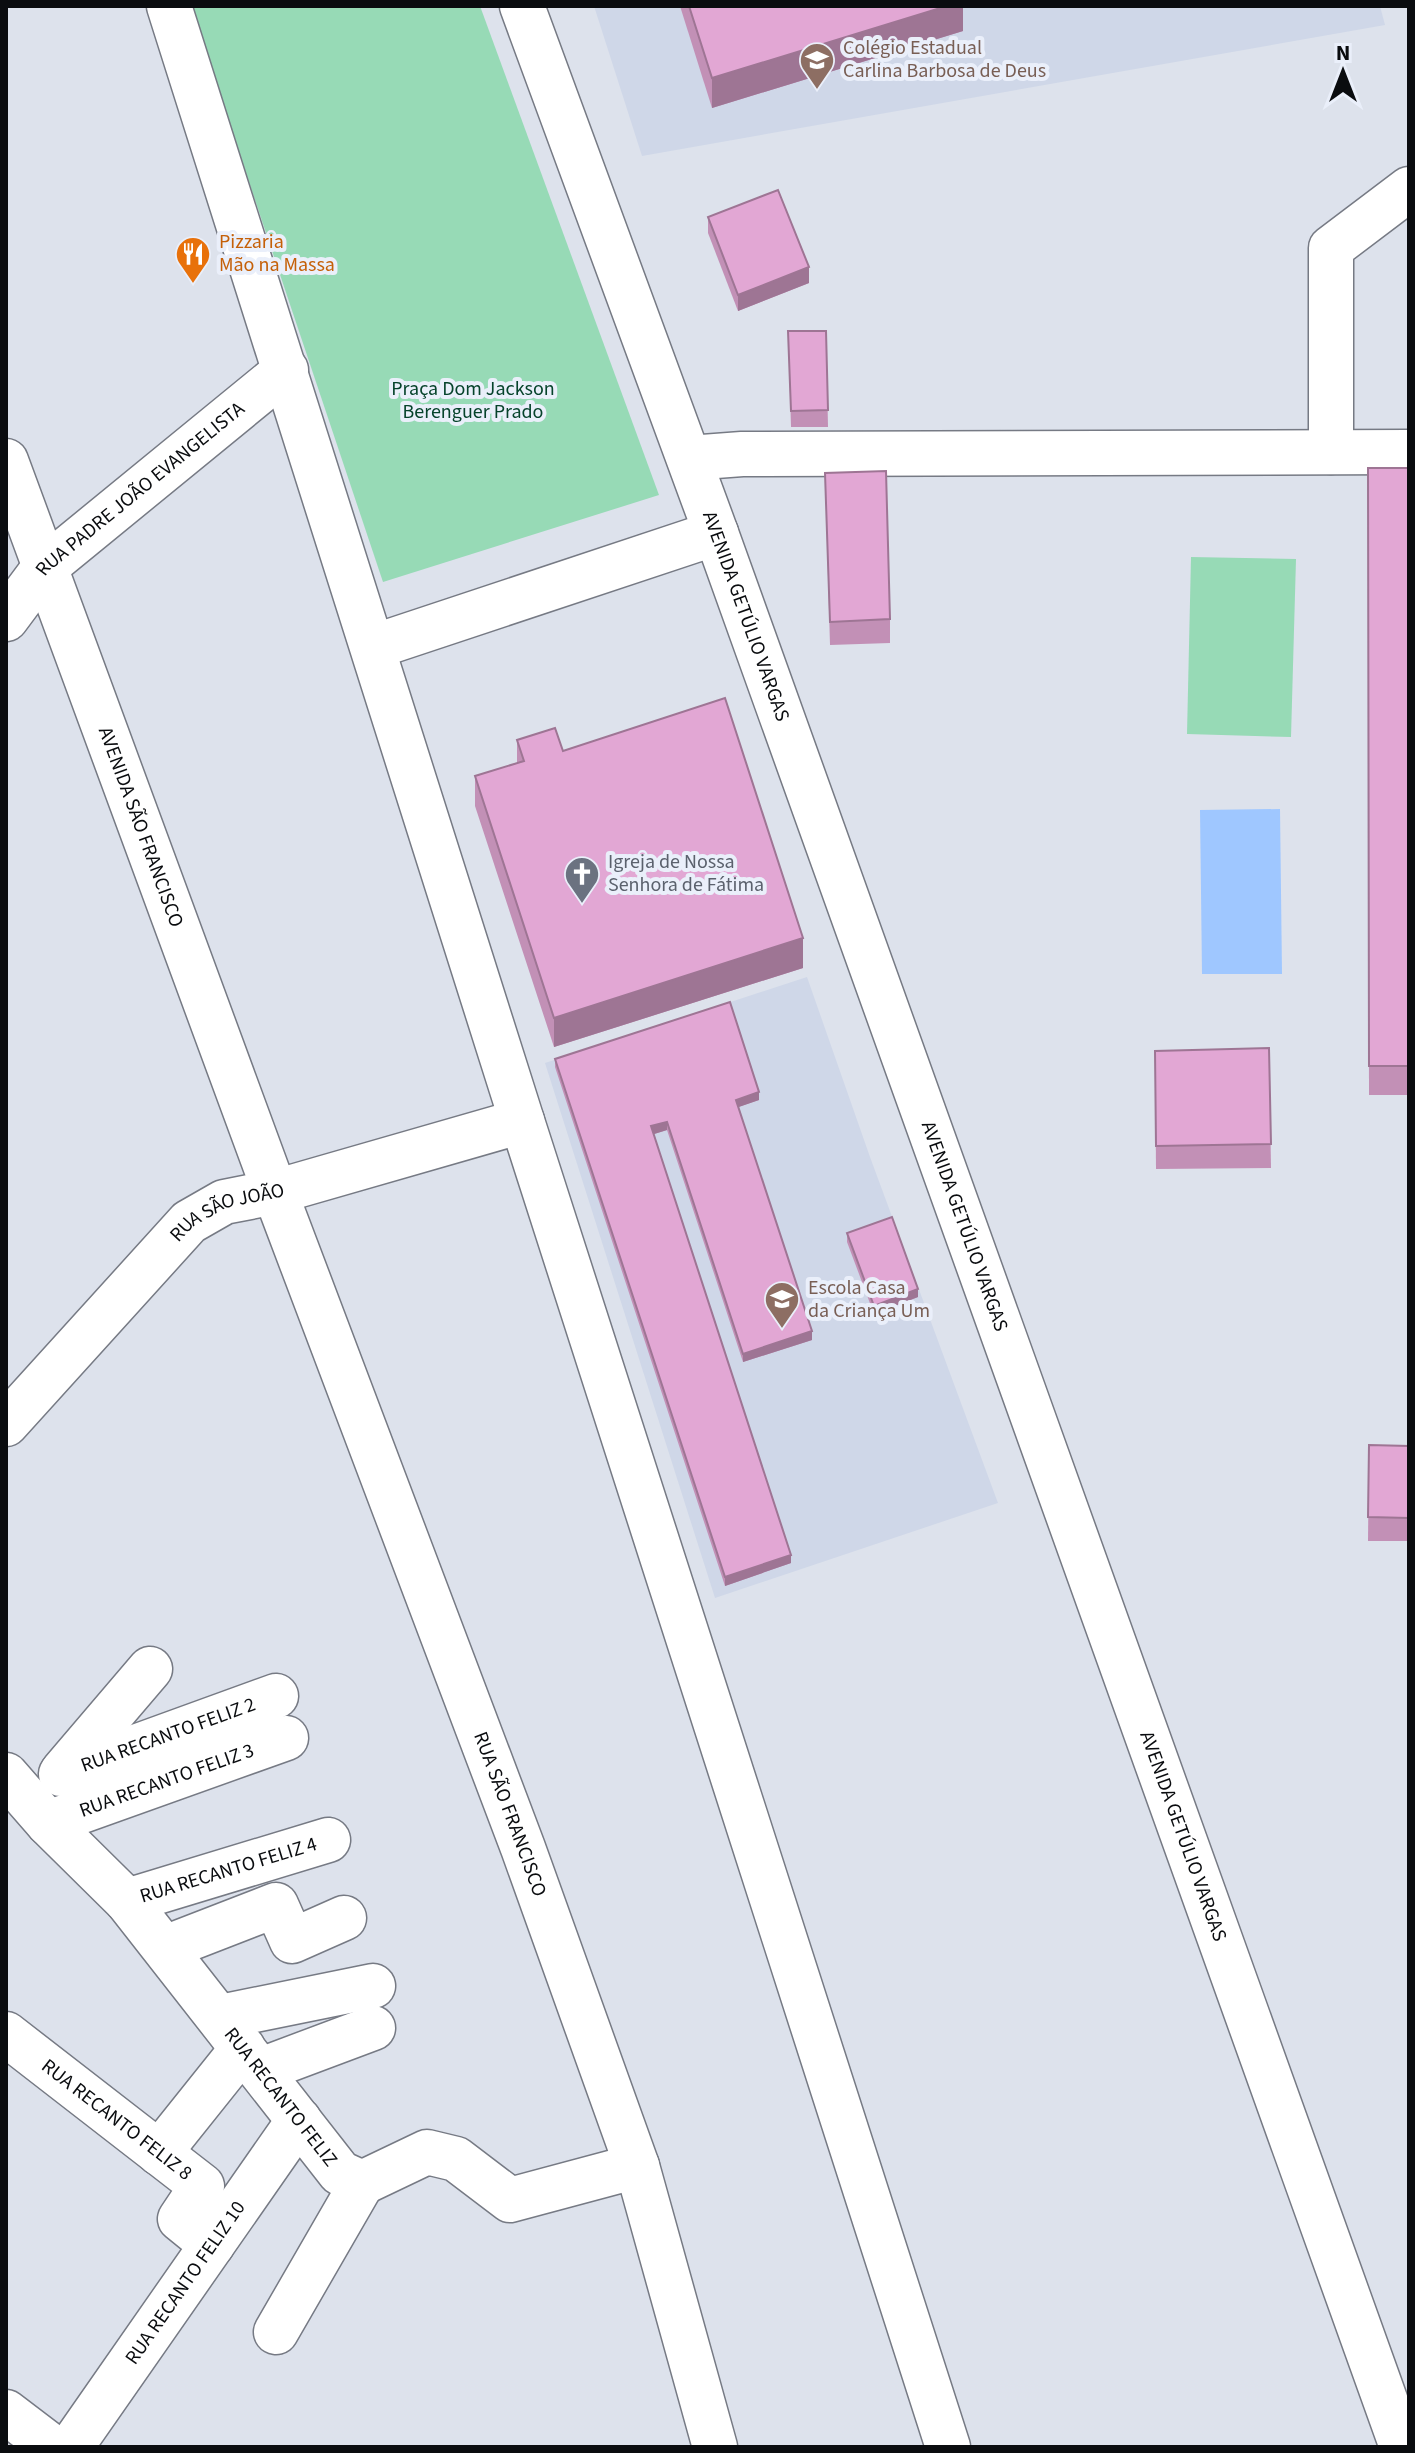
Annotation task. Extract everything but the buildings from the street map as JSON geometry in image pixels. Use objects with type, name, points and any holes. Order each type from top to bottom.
[{"type":"street","points":[[169,6],[522,1121],[948,2447]]},
{"type":"street","name":"AVENIDA GETÚLIO VARGAS","points":[[522,6],[689,458],[1402,2447]]},
{"type":"street","points":[[1331,452],[1331,248],[1409,189]]},
{"type":"street","name":"RUA PADRE JOÃO EVANGELISTA","points":[[6,619],[44,568],[286,370]]},
{"type":"street","points":[[689,458],[758,454],[1409,452]]},
{"type":"street","name":"AVENIDA SÃO FRANCISCO","points":[[6,461],[275,1192]]},
{"type":"street","points":[[373,647],[716,533]]},
{"type":"street","name":"RUA SÃO JOÃO","points":[[6,1424],[189,1222],[224,1202],[275,1192],[522,1121]]},
{"type":"street","name":"RUA SÃO FRANCISCO","points":[[275,1192],[523,1848],[637,2166],[715,2447]]},
{"type":"street","points":[[29,1797],[150,1669]]},
{"type":"street","name":"RUA RECANTO FELIZ 2","points":[[29,1797],[276,1696]]},
{"type":"street","name":"RUA RECANTO FELIZ 3","points":[[29,1797],[286,1738]]},
{"type":"street","name":"RUA RECANTO FELIZ","points":[[29,1797],[127,1901],[340,2173],[362,2183]]},
{"type":"street","name":"RUA RECANTO FELIZ 4","points":[[127,1901],[328,1840]]},
{"type":"street","points":[[165,1948],[276,1905],[292,1941],[344,1918]]},
{"type":"street","points":[[159,2153],[241,2045],[373,2007],[241,2045]]},
{"type":"street","name":"RUA RECANTO FELIZ 8","points":[[6,2034],[202,2186],[180,2219],[212,2245]]},
{"type":"street","name":"RUA RECANTO FELIZ 10","points":[[71,2447],[299,2120]]},
{"type":"street","points":[[276,2332],[362,2183],[427,2152],[456,2159],[510,2200],[637,2166]]},
{"type":"street","points":[[6,2412],[52,2447]]},
{"type":"shaded area","name":"Colégio Estadual Carlina Barbosa de Deus","points":[[594,6],[1380,6],[1385,25],[642,156]]},
{"type":"shaded area","name":"Escola Casa da Criança Um","points":[[807,977],[998,1503],[715,1598],[545,1063]]},
{"type":"green space","name":"Praça Dom Jackson Berenguer Prado","points":[[190,6],[480,6],[659,495],[383,582]]},
{"type":"green space","points":[[1191,557],[1296,559],[1291,737],[1187,734]]},
{"type":"water","points":[[1280,809],[1282,974],[1202,974],[1200,810]]},
{"type":"place","name":"Colégio Estadual Carlina Barbosa de Deus","points":[[817,91]]},
{"type":"place","name":"Pizzaria Mão na Massa","points":[[193,285]]},
{"type":"place","name":"Igreja de Nossa Senhora de Fátima","points":[[582,905]]},
{"type":"place","name":"Escola Casa da Criança Um","points":[[782,1330]]}]
